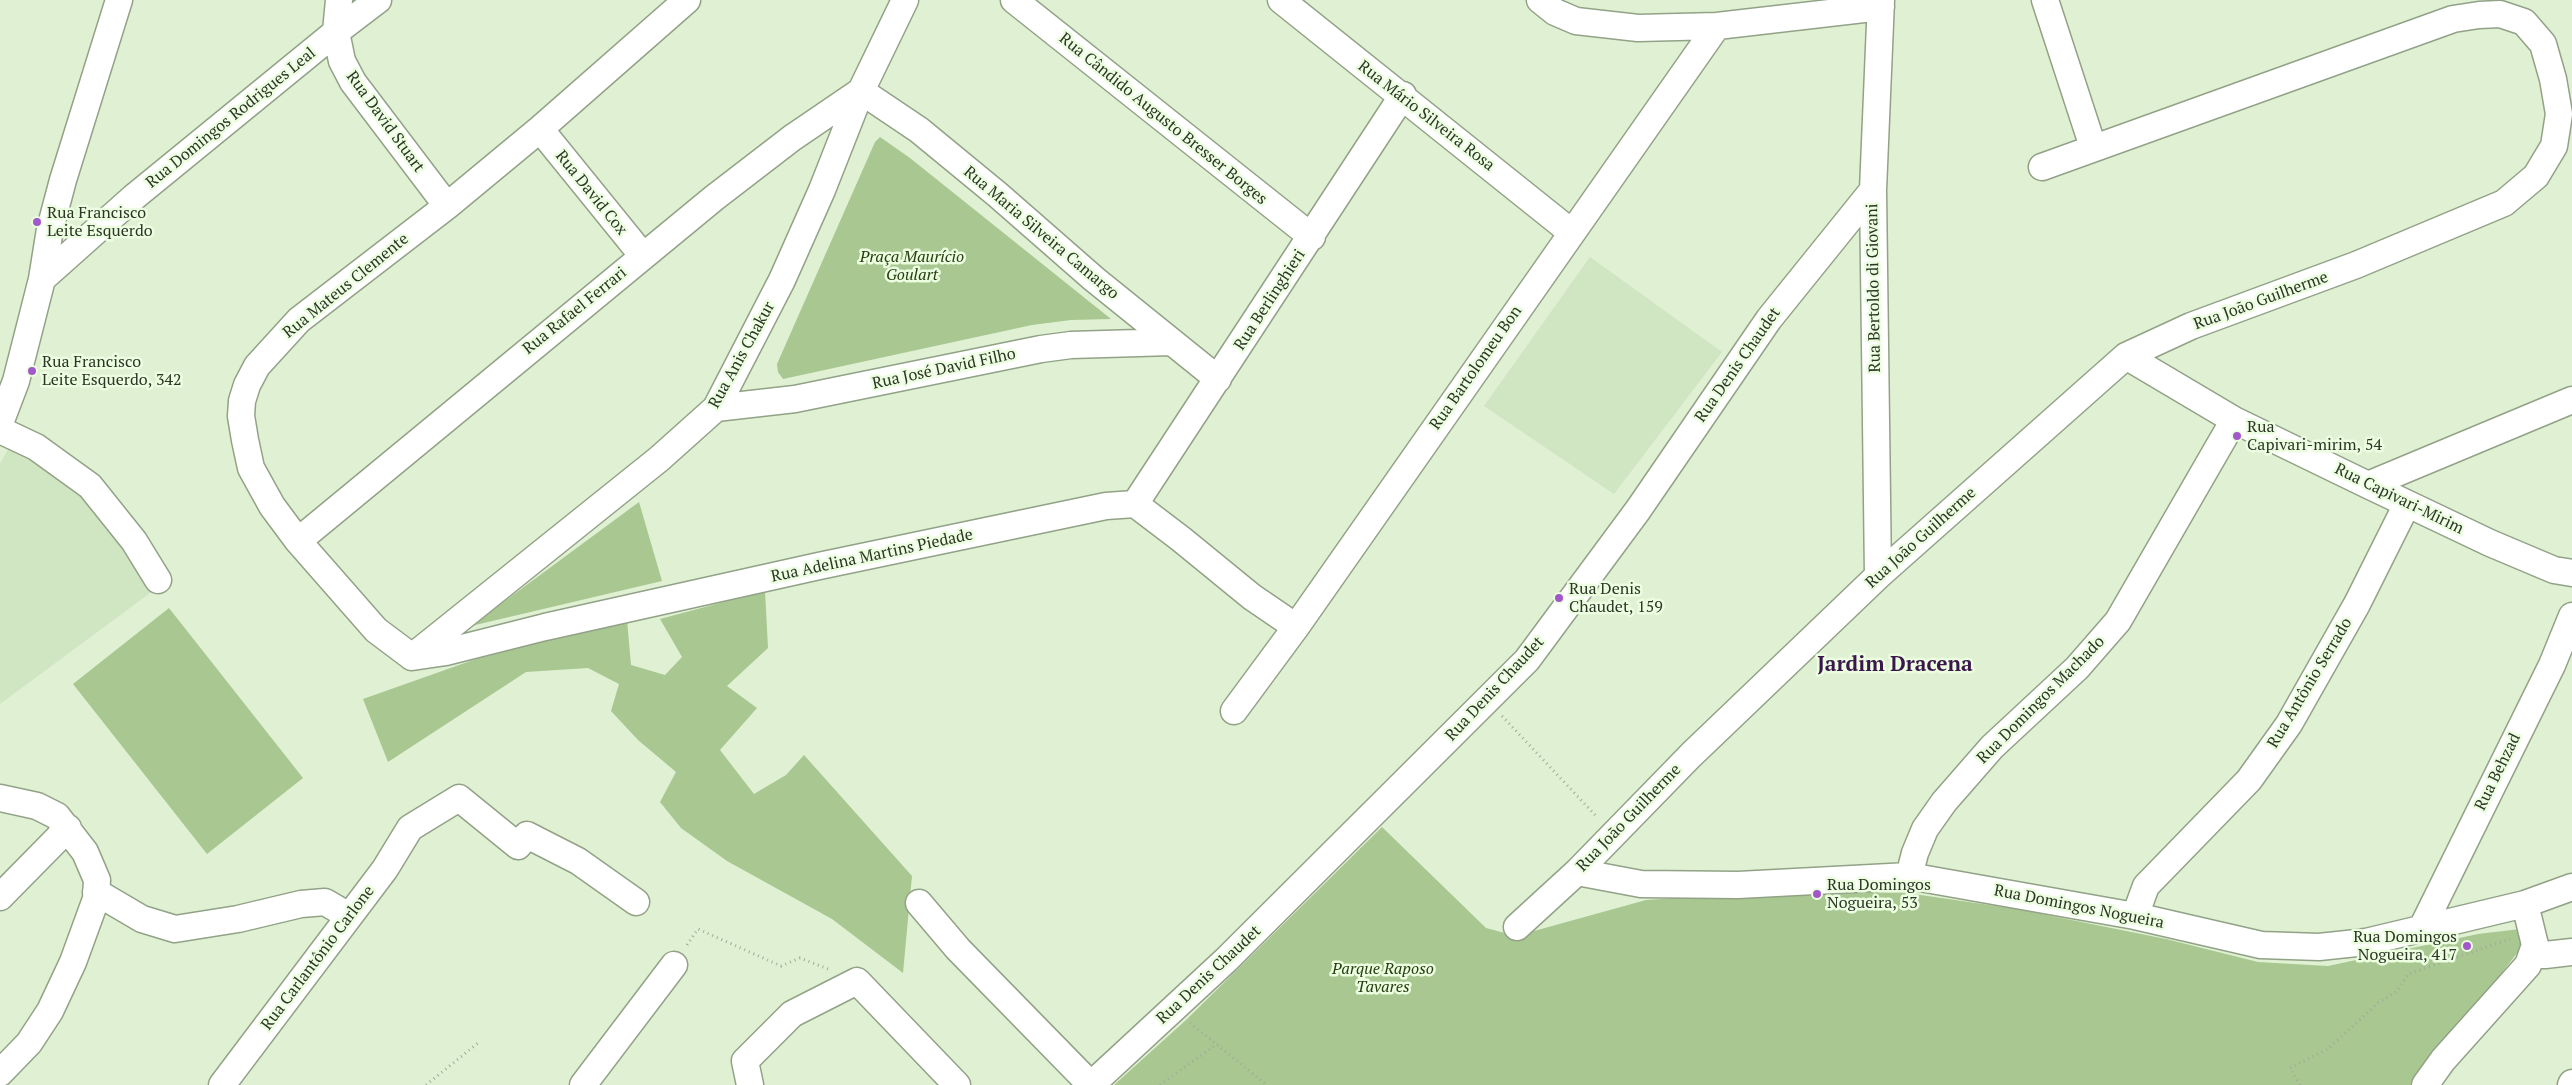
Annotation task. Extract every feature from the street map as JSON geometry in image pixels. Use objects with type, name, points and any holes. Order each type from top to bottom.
[{"type":"street","points":[[0,423],[16,381],[42,279],[50,229],[63,180],[119,0]]},
{"type":"street","name":"Rua David Stuart","points":[[339,0],[336,32],[342,61],[353,82],[447,206]]},
{"type":"street","name":"Rua Domingos Rodrigues Leal","points":[[42,279],[134,197],[378,0]]},
{"type":"street","name":"Rua Mateus Clemente","points":[[412,657],[392,645],[376,630],[298,541],[272,506],[251,468],[242,416],[242,401],[247,385],[257,366],[300,320],[447,206],[540,129],[688,0]]},
{"type":"street","name":"Rua Anis Chakur","points":[[412,657],[659,459],[716,408],[786,271],[822,190],[861,91],[905,0]]},
{"type":"street","name":"Rua Cândido Augusto Bresser Borges","points":[[1014,0],[1312,237]]},
{"type":"street","name":"Rua Mário Silveira Rosa","points":[[1281,0],[1403,95],[1571,232]]},
{"type":"street","points":[[1540,0],[1555,12],[1576,21],[1602,25],[1665,28],[1717,26],[1881,4]]},
{"type":"street","points":[[2045,0],[2093,147]]},
{"type":"street","name":"Rua Bertoldo di Giovani","points":[[1878,576],[1872,190],[1881,4]]},
{"type":"street","name":"Rua João Guilherme","points":[[1517,927],[1577,872],[1691,755],[1878,576],[2126,356],[2191,326],[2356,265],[2504,203],[2536,176],[2554,146],[2559,114],[2553,79],[2543,44],[2524,22],[2500,14],[2479,15],[2453,19],[2093,147],[2042,167]]},
{"type":"street","name":"Rua Bartolomeu Bon","points":[[1234,711],[1296,627],[1717,26]]},
{"type":"street","name":"Rua Rafael Ferrari","points":[[298,541],[714,198],[792,138],[861,91]]},
{"type":"street","name":"Rua Maria Silveira Camargo","points":[[861,91],[918,130],[998,194],[1094,279],[1218,379]]},
{"type":"street","name":"Rua Berlinghieri","points":[[1135,504],[1312,237],[1403,95]]},
{"type":"street","name":"Rua David Cox","points":[[540,129],[643,256]]},
{"type":"street","name":"Rua Denis Chaudet","points":[[1091,1085],[1180,1014],[1226,960],[1487,702],[1527,660],[1638,510],[1769,319],[1872,190]]},
{"type":"street","name":"Rua José David Filho","points":[[716,408],[795,399],[1049,348],[1071,345],[1172,342]]},
{"type":"street","name":"Rua Capivari-Mirim","points":[[2126,356],[2234,420],[2508,551],[2554,570],[2572,573]]},
{"type":"street","points":[[2368,485],[2572,400]]},
{"type":"street","name":"Rua Domingos Machado","points":[[1909,876],[1915,852],[1925,829],[1944,802],[1992,747],[2077,668],[2118,621],[2234,420]]},
{"type":"street","points":[[0,430],[36,447],[90,486],[134,541],[158,580]]},
{"type":"street","points":[[1135,504],[1182,538],[1252,597],[1296,627]]},
{"type":"street","name":"Rua Adelina Martins Piedade","points":[[412,657],[446,652],[545,627],[857,558],[1106,506],[1135,504]]},
{"type":"street","name":"Rua Antônio Serrado","points":[[2135,916],[2146,886],[2249,780],[2289,724],[2357,604],[2407,504]]},
{"type":"street","name":"Rua Behzad","points":[[2422,928],[2552,664],[2572,616]]},
{"type":"street","points":[[0,798],[37,806],[57,816],[85,852],[96,880],[96,899],[72,962],[50,1011],[29,1043],[0,1073]]},
{"type":"street","name":"Rua Carlantônio Carlone","points":[[222,1085],[385,869],[410,828],[459,798],[518,846],[527,835],[578,861],[636,902]]},
{"type":"street","points":[[0,897],[68,828]]},
{"type":"street","name":"Rua Domingos Nogueira","points":[[1577,872],[1641,884],[1738,885],[1909,876],[2135,916],[2261,945],[2319,947],[2366,942],[2525,904],[2572,887]]},
{"type":"street","points":[[96,892],[142,919],[176,929],[238,919],[300,904],[325,902],[349,916]]},
{"type":"street","points":[[919,903],[958,949],[1091,1085]]},
{"type":"street","points":[[2435,1082],[2519,977],[2532,954],[2535,944],[2525,904]]},
{"type":"street","points":[[2532,954],[2572,952]]},
{"type":"street","points":[[583,1085],[674,965]]},
{"type":"street","points":[[750,1085],[745,1061],[792,1014],[857,981],[957,1085]]},
{"type":"path","points":[[1487,702],[1524,737],[1613,835]]},
{"type":"path","points":[[674,965],[698,929],[781,966],[800,958],[857,981]]},
{"type":"path","points":[[2300,1085],[2290,1068],[2328,1049],[2378,1003],[2397,992],[2408,974],[2521,935],[2532,954]]},
{"type":"path","points":[[1180,1014],[1267,1085]]},
{"type":"path","points":[[426,1085],[478,1044]]},
{"type":"path","points":[[1160,1085],[1217,1044]]},
{"type":"shaded area","points":[[1590,257],[1722,352],[1614,494],[1484,406]]},
{"type":"shaded area","points":[[14,439],[50,462],[169,579],[0,704],[0,464]]},
{"type":"green space","name":"Praça Maurício Goulart","points":[[880,137],[910,158],[1111,319],[1071,320],[1032,325],[783,379],[778,372],[777,364],[875,142]]},
{"type":"green space","points":[[639,502],[662,581],[471,626]]},
{"type":"green space","points":[[765,591],[768,648],[727,686],[757,708],[720,750],[754,794],[786,775],[804,755],[912,876],[903,973],[832,919],[727,861],[681,828],[660,802],[676,772],[638,740],[611,711],[619,684],[588,668],[526,672],[388,762],[363,699],[476,659],[627,620],[631,665],[665,675],[682,657],[660,619]]},
{"type":"green space","points":[[169,608],[303,778],[207,854],[73,684]]},
{"type":"green space","name":"Parque Raposo Tavares","points":[[1382,827],[1486,928],[1516,936],[1646,900],[1859,886],[2017,909],[2166,939],[2258,962],[2328,966],[2478,934],[2537,927],[2416,1085],[1114,1085],[1186,1020]]},
{"type":"place","name":"Rua Francisco Leite Esquerdo","points":[[37,222]]},
{"type":"place","name":"Rua Francisco Leite Esquerdo, 342","points":[[32,371]]},
{"type":"place","name":"Rua Capivari-mirim, 54","points":[[2237,436]]},
{"type":"place","name":"Rua Denis Chaudet, 159","points":[[1559,598]]},
{"type":"place","name":"Rua Domingos Nogueira, 53","points":[[1817,894]]},
{"type":"place","name":"Rua Domingos Nogueira, 417","points":[[2467,946]]},
{"type":"district","name":"Jardim Dracena","points":[[1895,665]]}]
